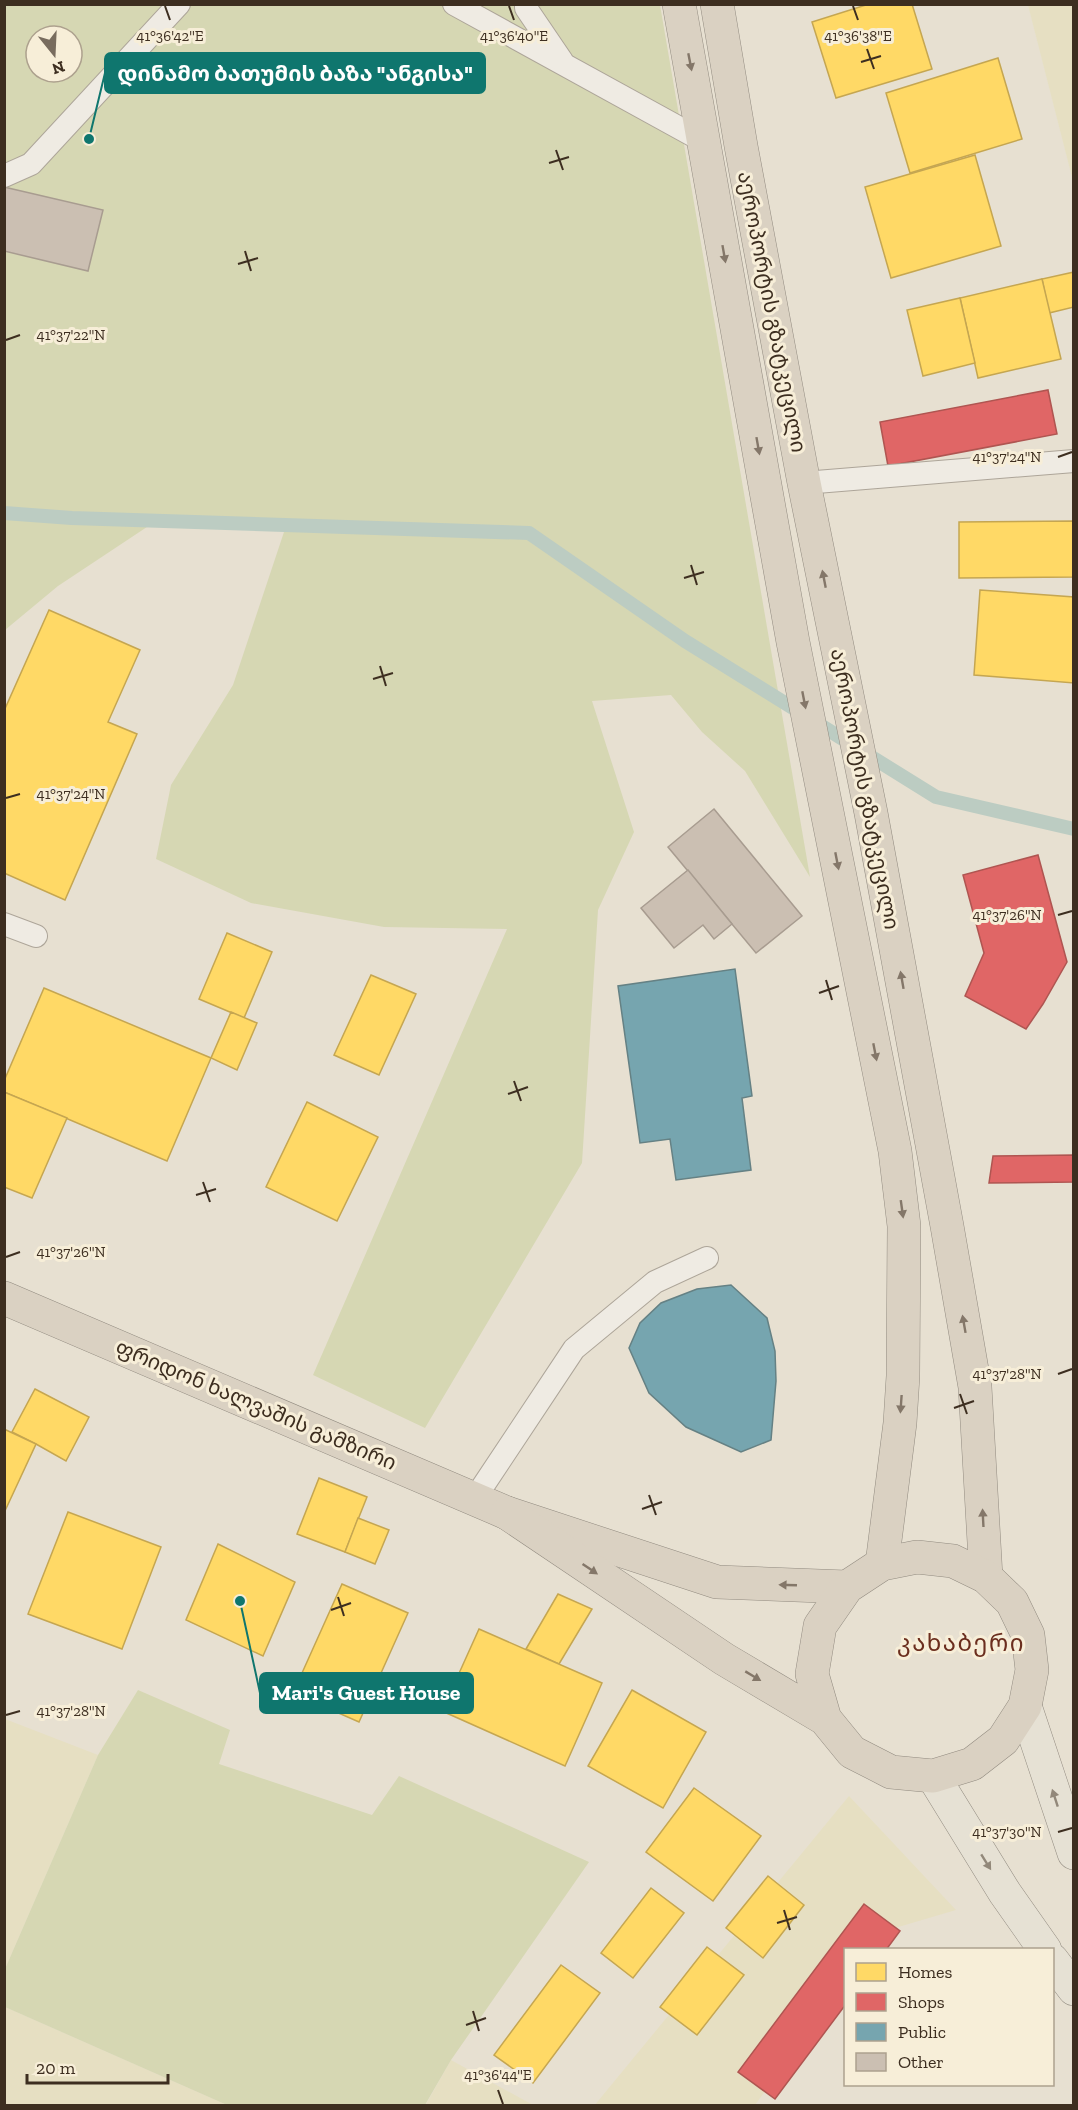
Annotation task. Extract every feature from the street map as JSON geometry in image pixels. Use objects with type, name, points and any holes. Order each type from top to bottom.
[{"type":"highway","name":"აეროპორტის გზატკეცილი","points":[[679,4],[793,642],[895,1152],[904,1226],[902,1388],[900,1423],[882,1564]]},
{"type":"highway","name":"აეროპორტის გზატკეცილი","points":[[717,4],[804,483],[871,813],[975,1387],[986,1576]]},
{"type":"highway","name":"ფრიდონ ხალვაშის გამზირი","points":[[4,1298],[507,1513]]},
{"type":"highway","points":[[507,1513],[717,1582],[847,1587]]},
{"type":"highway","points":[[507,1513],[724,1659],[825,1719],[852,1752],[891,1772],[933,1776],[972,1764],[1004,1740],[1024,1706],[1032,1671],[1028,1635],[1012,1602],[986,1576],[953,1561],[917,1557],[882,1564],[847,1587],[820,1626],[812,1674],[825,1719]]},
{"type":"main road","points":[[1024,1706],[1074,1853]]},
{"type":"main road","points":[[933,1776],[1005,1893],[1044,1948]]},
{"type":"main road","points":[[1054,1961],[1074,1989]]},
{"type":"lane","points":[[4,176],[31,164],[179,4]]},
{"type":"lane","points":[[454,4],[705,142]]},
{"type":"lane","points":[[526,4],[526,8],[564,64]]},
{"type":"lane","points":[[804,483],[1074,461]]},
{"type":"lane","points":[[4,924],[36,936]]},
{"type":"lane","points":[[475,1498],[574,1349],[655,1282],[707,1258]]},
{"type":"shaded area","points":[[1028,5],[1073,5],[1073,181]]},
{"type":"shaded area","points":[[5,1719],[98,1755],[5,1969]]},
{"type":"shaded area","points":[[849,1796],[956,1910],[878,1933],[850,1948],[844,1948],[844,1980],[755,2105],[594,2106]]},
{"type":"shaded area","points":[[5,2007],[227,2105],[5,2105]]},
{"type":"shaded area","points":[[451,2060],[533,2105],[425,2106]]},
{"type":"green space","points":[[5,5],[660,5],[810,877],[745,771],[702,732],[671,695],[592,701],[634,832],[598,910],[582,1163],[425,1428],[313,1375],[507,929],[384,927],[251,903],[156,859],[171,785],[233,685],[286,526],[156,521],[58,586],[5,630]]},
{"type":"green space","points":[[138,1690],[230,1730],[219,1764],[372,1815],[399,1776],[589,1862],[451,2060],[425,2105],[227,2105],[5,2007],[5,1969],[98,1755]]},
{"type":"building: Homes","points":[[869,4],[912,4],[932,69],[836,98],[812,22]]},
{"type":"building: Homes","points":[[998,58],[1022,139],[910,173],[886,93]]},
{"type":"building: Homes","points":[[975,155],[1001,246],[891,278],[865,187]]},
{"type":"building: Homes","points":[[1074,272],[1074,307],[1049,313],[1042,279]]},
{"type":"building: Homes","points":[[1042,279],[1061,359],[978,378],[960,298]]},
{"type":"building: Homes","points":[[960,298],[975,363],[923,376],[907,310]]},
{"type":"building: Homes","points":[[1074,521],[1074,577],[959,578],[959,522]]},
{"type":"building: Homes","points":[[980,590],[1074,597],[1074,683],[974,675]]},
{"type":"building: Homes","points":[[49,610],[140,650],[108,722],[137,734],[65,900],[4,873],[4,711]]},
{"type":"building: Homes","points":[[227,933],[272,952],[244,1018],[199,999]]},
{"type":"building: Homes","points":[[371,975],[416,994],[379,1075],[334,1055]]},
{"type":"building: Homes","points":[[44,988],[211,1058],[167,1161],[4,1092],[4,1081]]},
{"type":"building: Homes","points":[[231,1012],[257,1023],[237,1070],[211,1058]]},
{"type":"building: Homes","points":[[4,1092],[67,1118],[32,1198],[4,1187]]},
{"type":"building: Homes","points":[[307,1102],[378,1137],[337,1221],[266,1187]]},
{"type":"building: Homes","points":[[35,1389],[89,1417],[66,1461],[12,1432]]},
{"type":"building: Homes","points":[[4,1429],[36,1444],[4,1513]]},
{"type":"building: Homes","points":[[319,1478],[367,1497],[345,1552],[297,1534]]},
{"type":"building: Homes","points":[[68,1512],[161,1547],[122,1649],[28,1614]]},
{"type":"building: Homes","points":[[358,1518],[389,1530],[375,1564],[345,1552]]},
{"type":"building: Homes","points":[[218,1544],[295,1582],[263,1656],[186,1620]]},
{"type":"building: Homes","points":[[342,1584],[408,1613],[359,1722],[293,1693]]},
{"type":"building: Homes","points":[[558,1594],[592,1609],[559,1664],[526,1649]]},
{"type":"building: Homes","points":[[479,1629],[602,1683],[565,1766],[442,1711]]},
{"type":"building: Homes","points":[[632,1690],[706,1732],[663,1808],[588,1766]]},
{"type":"building: Homes","points":[[694,1788],[761,1836],[713,1901],[646,1852]]},
{"type":"building: Homes","points":[[768,1876],[804,1905],[763,1958],[726,1928]]},
{"type":"building: Homes","points":[[651,1888],[684,1913],[633,1978],[601,1953]]},
{"type":"building: Homes","points":[[707,1947],[744,1975],[697,2035],[660,2007]]},
{"type":"building: Homes","points":[[561,1965],[600,1993],[533,2083],[494,2055]]},
{"type":"building: Shops","points":[[1048,390],[1057,434],[888,466],[880,422]]},
{"type":"building: Shops","points":[[1038,855],[1067,962],[1026,1029],[965,996],[984,953],[963,875]]},
{"type":"building: Shops","points":[[1074,1155],[1074,1182],[989,1183],[993,1156]]},
{"type":"building: Shops","points":[[864,1904],[900,1931],[887,1948],[844,1948],[844,2007],[775,2099],[738,2072]]},
{"type":"building: Public","points":[[735,969],[752,1096],[742,1098],[751,1170],[676,1180],[670,1139],[640,1143],[618,986]]},
{"type":"building: Public","points":[[731,1285],[767,1318],[775,1351],[776,1381],[771,1440],[741,1452],[686,1427],[649,1393],[629,1348],[640,1323],[661,1303],[697,1289]]},
{"type":"building: Other","points":[[4,187],[103,210],[88,271],[4,251]]},
{"type":"building: Other","points":[[714,809],[802,916],[756,953],[668,847]]},
{"type":"building: Other","points":[[688,870],[732,924],[714,939],[703,925],[674,948],[641,908]]},
{"type":"waterway","points":[[4,513],[72,518],[529,533],[685,641],[936,797],[1074,829]]},
{"type":"place","name":"დინამო ბათუმის ბაზა \"ანგისა\"","points":[[89,139]]},
{"type":"place","name":"Mari's Guest House","points":[[240,1601]]},
{"type":"district","name":"კახაბერი","points":[[961,1643]]}]
